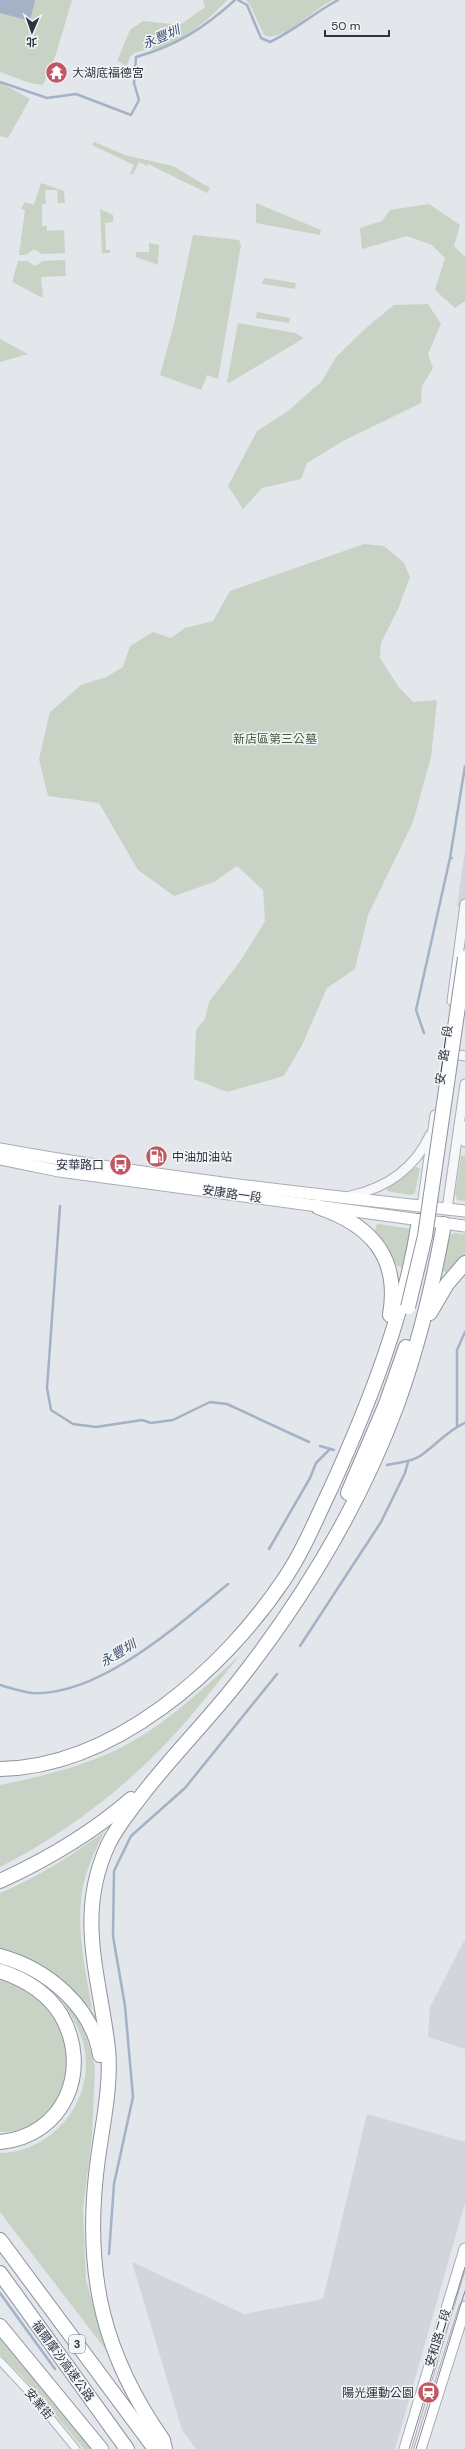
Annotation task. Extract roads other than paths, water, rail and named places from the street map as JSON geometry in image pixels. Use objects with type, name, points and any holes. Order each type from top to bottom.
[{"type":"highway","points":[[302,1593],[310,1567],[340,1509],[386,1404],[404,1353],[425,1236],[465,958]]},
{"type":"highway","points":[[0,1774],[38,1766],[88,1749],[123,1732],[184,1690],[236,1642],[284,1579],[302,1561],[348,1471],[383,1390],[412,1308],[434,1229],[465,1019]]},
{"type":"highway","points":[[318,1207],[334,1212],[358,1225],[377,1243],[387,1262],[392,1281],[392,1300],[380,1368]]},
{"type":"highway","points":[[284,1579],[315,1521],[342,1463],[380,1368],[403,1292],[419,1221]]},
{"type":"highway","points":[[165,2449],[163,2440],[128,2386],[118,2363],[96,2281],[93,2248],[93,2210],[106,2095],[108,2051],[91,1936],[94,1894],[99,1868],[108,1844],[125,1816],[156,1777],[238,1682],[302,1593],[344,1521],[383,1439],[400,1397],[418,1339],[444,1224]]},
{"type":"highway","points":[[418,1339],[435,1302],[465,1264]]},
{"type":"highway","points":[[0,1769],[38,1766]]},
{"type":"highway","points":[[0,1881],[72,1844],[106,1821],[156,1777]]},
{"type":"highway","points":[[0,1956],[36,1972],[72,1997],[86,2018],[97,2040],[106,2095]]},
{"type":"highway","points":[[0,1971],[30,1984],[48,1999],[60,2014],[71,2036],[74,2059],[73,2080],[67,2096],[56,2115],[37,2132],[18,2139],[0,2142]]},
{"type":"highway","name":"福爾摩沙高速公路","points":[[0,2240],[155,2449]]},
{"type":"highway","name":"福爾摩沙高速公路","points":[[0,2273],[127,2449]]},
{"type":"highway","points":[[0,2318],[25,2354]]},
{"type":"highway","points":[[0,2326],[25,2354],[101,2449]]},
{"type":"main road","name":"安康路一段","points":[[0,1149],[67,1161],[465,1211]]},
{"type":"main road","name":"安康路一段","points":[[0,1159],[58,1171],[419,1221],[465,1226]]},
{"type":"main road","points":[[419,1221],[422,1206]]},
{"type":"main road","points":[[444,1224],[447,1209]]},
{"type":"main road","name":"安和路二段","points":[[405,2449],[465,2250]]},
{"type":"main road","name":"安和路二段","points":[[420,2449],[465,2307]]},
{"type":"street","name":"安一路一段","points":[[422,1206],[447,1039],[465,904]]},
{"type":"street","points":[[445,1053],[465,1056]]},
{"type":"street","name":"安一路一段","points":[[447,1209],[465,1084]]},
{"type":"street","points":[[460,1118],[465,1142]]},
{"type":"street","points":[[348,1197],[369,1192],[399,1176],[420,1155],[434,1127]]},
{"type":"street","name":"安業街","points":[[0,2361],[32,2394],[76,2449]]},
{"type":"water","points":[[0,0],[35,0],[30,21],[0,13]]},
{"type":"waterway","name":"永豐圳","points":[[0,82],[47,98],[76,94],[131,115],[139,100],[134,83],[136,57],[177,42],[201,27],[235,0]]},
{"type":"waterway","name":"永豐圳","points":[[238,0],[247,5],[261,38],[270,42],[338,0]]},
{"type":"waterway","points":[[450,858],[465,766]]},
{"type":"waterway","points":[[424,1033],[416,1010],[450,858],[452,858]]},
{"type":"waterway","points":[[60,1206],[47,1388],[51,1410],[73,1424],[96,1427],[142,1420],[151,1423],[173,1420],[210,1402],[227,1404],[309,1442]]},
{"type":"waterway","points":[[457,1426],[457,1350],[465,1332]]},
{"type":"waterway","points":[[387,1465],[408,1461],[420,1456],[447,1434],[465,1423]]},
{"type":"waterway","name":"永豐圳","points":[[320,1446],[334,1450]]},
{"type":"waterway","name":"永豐圳","points":[[269,1549],[310,1478],[316,1463],[330,1449]]},
{"type":"waterway","points":[[300,1646],[381,1522],[405,1473],[408,1462]]},
{"type":"waterway","name":"永豐圳","points":[[0,1685],[32,1693],[58,1691],[84,1683],[111,1671],[137,1655],[228,1584]]},
{"type":"waterway","points":[[109,2254],[114,2184],[133,2097],[125,2006],[113,1936],[114,1871],[131,1836],[185,1788],[277,1674]]},
{"type":"waterway","points":[[0,2293],[55,2369]]},
{"type":"tram line","points":[[409,2449],[465,2267]]},
{"type":"tram line","points":[[416,2449],[465,2291]]},
{"type":"place","name":"大湖底福德宮","points":[[57,73]]},
{"type":"place","name":"中油加油站","points":[[157,1157]]},
{"type":"place","name":"安華路口","points":[[120,1165]]},
{"type":"place","name":"陽光運動公園","points":[[429,2393]]},
{"type":"park label","name":"新店區第三公墓","points":[[275,739]]}]
